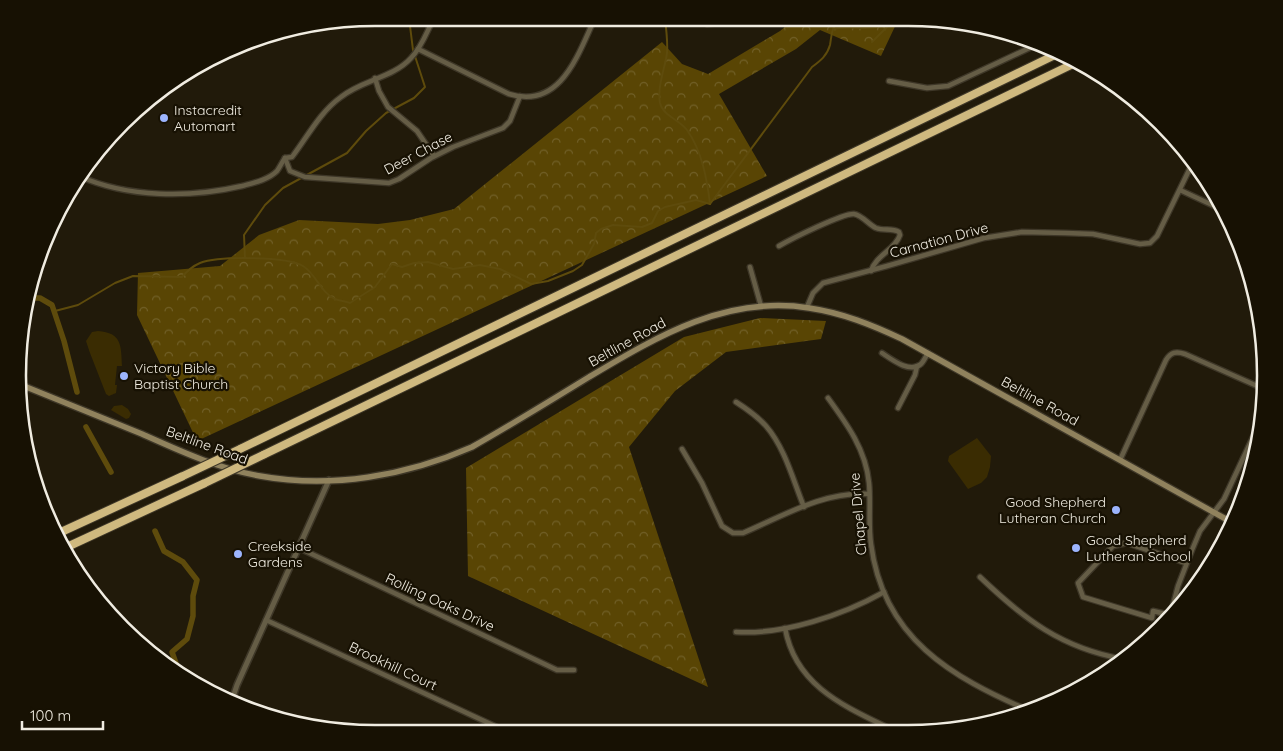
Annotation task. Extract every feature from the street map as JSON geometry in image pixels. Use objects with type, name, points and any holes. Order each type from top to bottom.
[{"type":"highway","points":[[63,531],[240,449],[1051,57]]},
{"type":"highway","points":[[70,545],[205,483],[1068,65]]},
{"type":"main road","name":"Beltline Road","points":[[27,387],[219,466],[276,478],[329,480],[386,474],[424,465],[457,454],[514,423],[671,330],[726,311],[761,306],[808,307],[858,320],[902,339],[1226,519]]},
{"type":"street","points":[[86,179],[99,184],[123,189],[161,193],[199,193],[259,182],[276,171],[285,158],[292,157],[324,113],[340,97],[359,85],[398,68],[411,58],[430,26]]},
{"type":"street","points":[[418,49],[509,94],[527,97],[542,94],[569,73],[591,26]]},
{"type":"street","points":[[889,81],[928,88],[948,86],[1029,48]]},
{"type":"street","points":[[375,78],[379,91],[388,107],[417,131],[434,156]]},
{"type":"street","name":"Deer Chase","points":[[285,158],[290,171],[305,177],[383,184],[399,179],[434,156],[474,138],[503,128],[510,121],[520,96]]},
{"type":"street","name":"Carnation Drive","points":[[808,307],[813,293],[822,282],[871,270],[962,243],[1022,232],[1092,234],[1146,244],[1157,236],[1190,169]]},
{"type":"street","points":[[1180,190],[1212,205]]},
{"type":"street","points":[[778,246],[834,220],[856,214],[878,229],[894,230],[899,232],[900,235],[893,246],[875,262],[871,270]]},
{"type":"street","points":[[750,267],[761,306]]},
{"type":"street","points":[[1120,460],[1166,360],[1172,353],[1176,351],[1185,354],[1257,387]]},
{"type":"street","points":[[882,353],[904,366],[917,366],[921,364],[928,353]]},
{"type":"street","points":[[898,408],[915,375],[917,366]]},
{"type":"street","name":"Chapel Drive","points":[[828,398],[847,424],[859,446],[866,470],[871,544],[875,566],[884,592],[901,623],[933,658],[960,676],[1020,706]]},
{"type":"street","points":[[736,402],[759,419],[773,436],[804,507]]},
{"type":"street","points":[[1174,601],[1186,563],[1200,531],[1224,499],[1250,443]]},
{"type":"street","points":[[682,449],[702,484],[718,521],[729,532],[743,533],[832,496],[869,494]]},
{"type":"street","points":[[234,694],[329,480]]},
{"type":"street","points":[[1163,613],[1153,611],[1152,618],[1083,597],[1078,583],[1113,546],[1127,543],[1186,563]]},
{"type":"street","name":"Rolling Oaks Drive","points":[[299,548],[554,668],[574,670]]},
{"type":"street","points":[[980,577],[1010,606],[1043,630],[1072,644],[1114,657]]},
{"type":"street","points":[[736,632],[752,633],[805,623],[857,606],[884,592]]},
{"type":"street","name":"Brookhill Court","points":[[266,620],[493,725]]},
{"type":"street","points":[[785,628],[795,658],[806,675],[819,689],[839,703],[882,725]]},
{"type":"shaded area","points":[[98,331],[112,334],[119,341],[120,346],[122,366],[117,366],[116,393],[109,396],[106,394],[86,341],[92,332]]},
{"type":"shaded area","points":[[122,405],[131,414],[129,418],[126,419],[111,410],[114,406]]},
{"type":"shaded area","points":[[977,438],[991,456],[990,467],[987,477],[981,483],[968,489],[948,461],[949,456]]},
{"type":"green space","points":[[786,26],[895,26],[881,56],[820,30],[796,49],[719,94],[767,176],[197,441],[137,315],[138,273],[220,266],[259,235],[299,220],[378,224],[410,220],[454,209],[662,42],[682,64],[708,74]]},
{"type":"green space","points":[[760,318],[826,321],[821,339],[726,352],[675,391],[629,447],[708,687],[468,576],[466,468],[684,337]]},
{"type":"waterway","points":[[245,258],[244,235],[265,205],[283,188],[347,153],[366,131],[386,113],[414,98],[425,87],[413,50],[410,26]]},
{"type":"waterway","points":[[666,26],[667,53],[660,84],[660,103],[664,111],[680,123],[692,138],[700,156],[710,204]]},
{"type":"waterway","points":[[710,204],[812,67],[825,55],[829,49],[833,29],[871,28],[878,26]]},
{"type":"waterway","points":[[872,42],[887,26]]},
{"type":"waterway","points":[[55,311],[78,305],[115,283],[133,276],[182,277],[200,263],[236,258],[283,260],[303,266],[308,269],[330,296],[350,303],[375,287],[392,264],[402,267],[414,263],[428,262],[453,269],[480,265],[500,269],[531,284],[548,281],[573,271],[582,265],[594,244],[596,233],[601,229],[613,225],[642,227],[652,223],[658,211],[665,207],[696,200],[710,204]]},
{"type":"waterway","points":[[35,298],[40,298],[52,305],[64,341],[77,392]]},
{"type":"waterway","points":[[86,427],[111,472]]},
{"type":"waterway","points":[[155,531],[164,551],[183,562],[197,580],[193,596],[193,616],[187,639],[172,652],[176,662]]},
{"type":"place","name":"Instacredit Automart","points":[[164,118]]},
{"type":"place","name":"Victory Bible Baptist Church","points":[[124,376]]},
{"type":"place","name":"Good Shepherd Lutheran Church","points":[[1116,510]]},
{"type":"place","name":"Good Shepherd Lutheran School","points":[[1076,548]]},
{"type":"place","name":"Creekside Gardens","points":[[238,554]]}]
